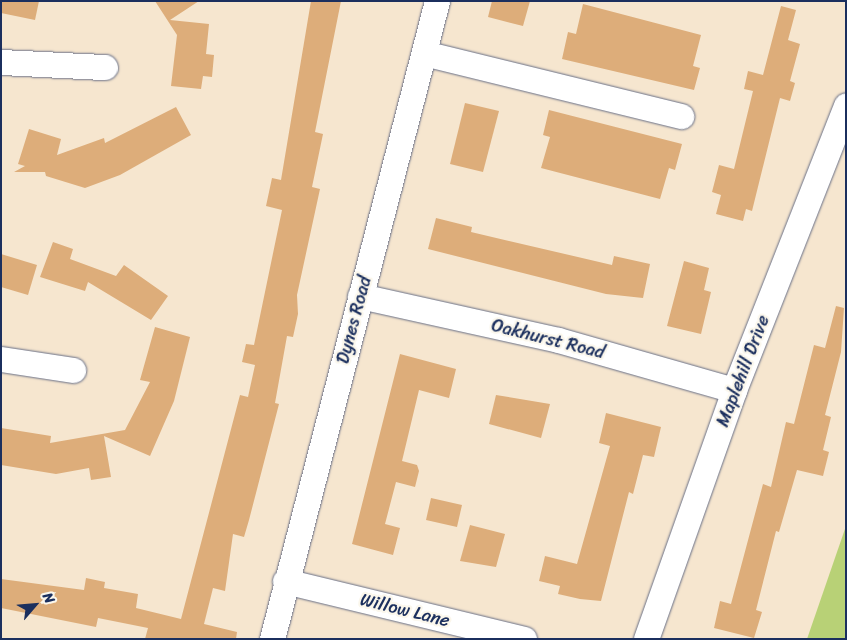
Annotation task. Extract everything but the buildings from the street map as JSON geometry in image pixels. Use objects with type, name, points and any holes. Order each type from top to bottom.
[{"type":"street","name":"Dynes Road","points":[[272,639],[285,581],[437,1]]},
{"type":"street","points":[[424,53],[681,116]]},
{"type":"street","points":[[1,62],[104,67]]},
{"type":"street","name":"Maplehill Drive","points":[[646,639],[734,390],[846,105]]},
{"type":"street","name":"Oakhurst Road","points":[[360,296],[558,340],[734,390]]},
{"type":"street","points":[[1,359],[73,370]]},
{"type":"street","name":"Willow Lane","points":[[285,581],[524,639]]},
{"type":"green space","points":[[846,526],[846,639],[807,639]]}]
